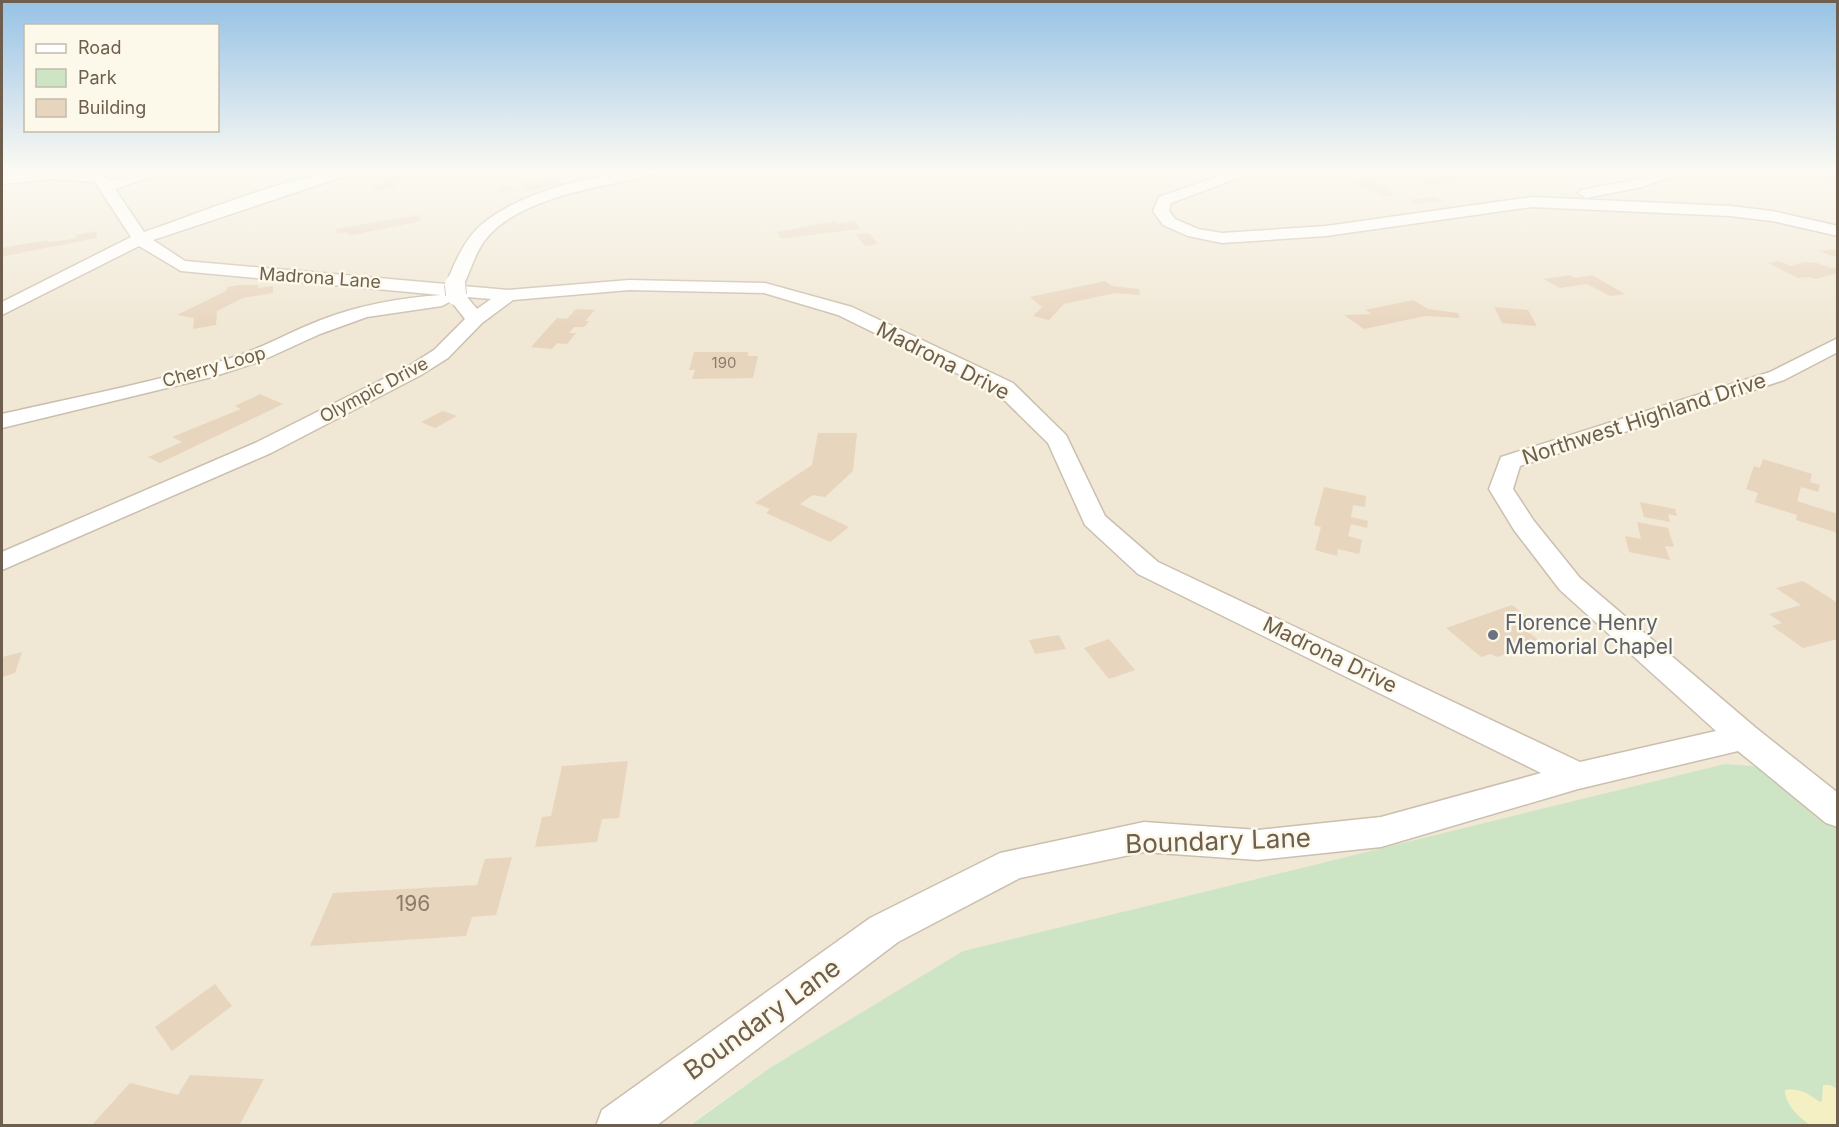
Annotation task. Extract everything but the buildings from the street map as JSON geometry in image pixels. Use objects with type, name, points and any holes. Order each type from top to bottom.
[{"type":"street","points":[[129,223],[140,239]]},
{"type":"street","points":[[2,309],[140,239],[188,223]]},
{"type":"street","points":[[495,223],[487,227],[467,257],[456,293],[475,319],[508,295]]},
{"type":"street","points":[[1170,223],[1194,233],[1222,238],[1326,231],[1386,223]]},
{"type":"street","points":[[1801,223],[1838,231]]},
{"type":"street","name":"Madrona Lane","points":[[140,239],[181,266],[508,295]]},
{"type":"street","name":"Madrona Drive","points":[[508,295],[629,285],[765,288],[845,311],[1005,388],[1058,440],[1094,520],[1148,568],[1578,776]]},
{"type":"street","name":"Cherry Loop","points":[[2,421],[233,365],[276,349],[310,331],[358,313],[456,293]]},
{"type":"street","name":"Olympic Drive","points":[[2,562],[262,448],[414,371],[441,354],[475,319]]},
{"type":"street","name":"Northwest Highland Drive","points":[[1838,344],[1777,376],[1509,462],[1501,489],[1523,525],[1570,584],[1744,737],[1838,813]]},
{"type":"street","name":"Boundary Lane","points":[[618,1125],[884,930],[1013,864],[1144,837],[1258,845],[1381,832],[1578,776],[1744,737]]},
{"type":"shaded area","points":[[2,223],[1837,223],[1837,816],[1794,787],[1753,766],[1725,765],[963,951],[768,1069],[689,1125],[2,1126]]},
{"type":"green space","points":[[1725,764],[1753,766],[1794,787],[1837,816],[1837,1125],[689,1126],[768,1069],[963,951]]},
{"type":"sand","points":[[1823,1085],[1830,1085],[1837,1089],[1837,1125],[1810,1125],[1793,1110],[1787,1101],[1785,1090],[1796,1090],[1820,1102]]},
{"type":"place","name":"Florence Henry Memorial Chapel","points":[[1493,635]]}]
